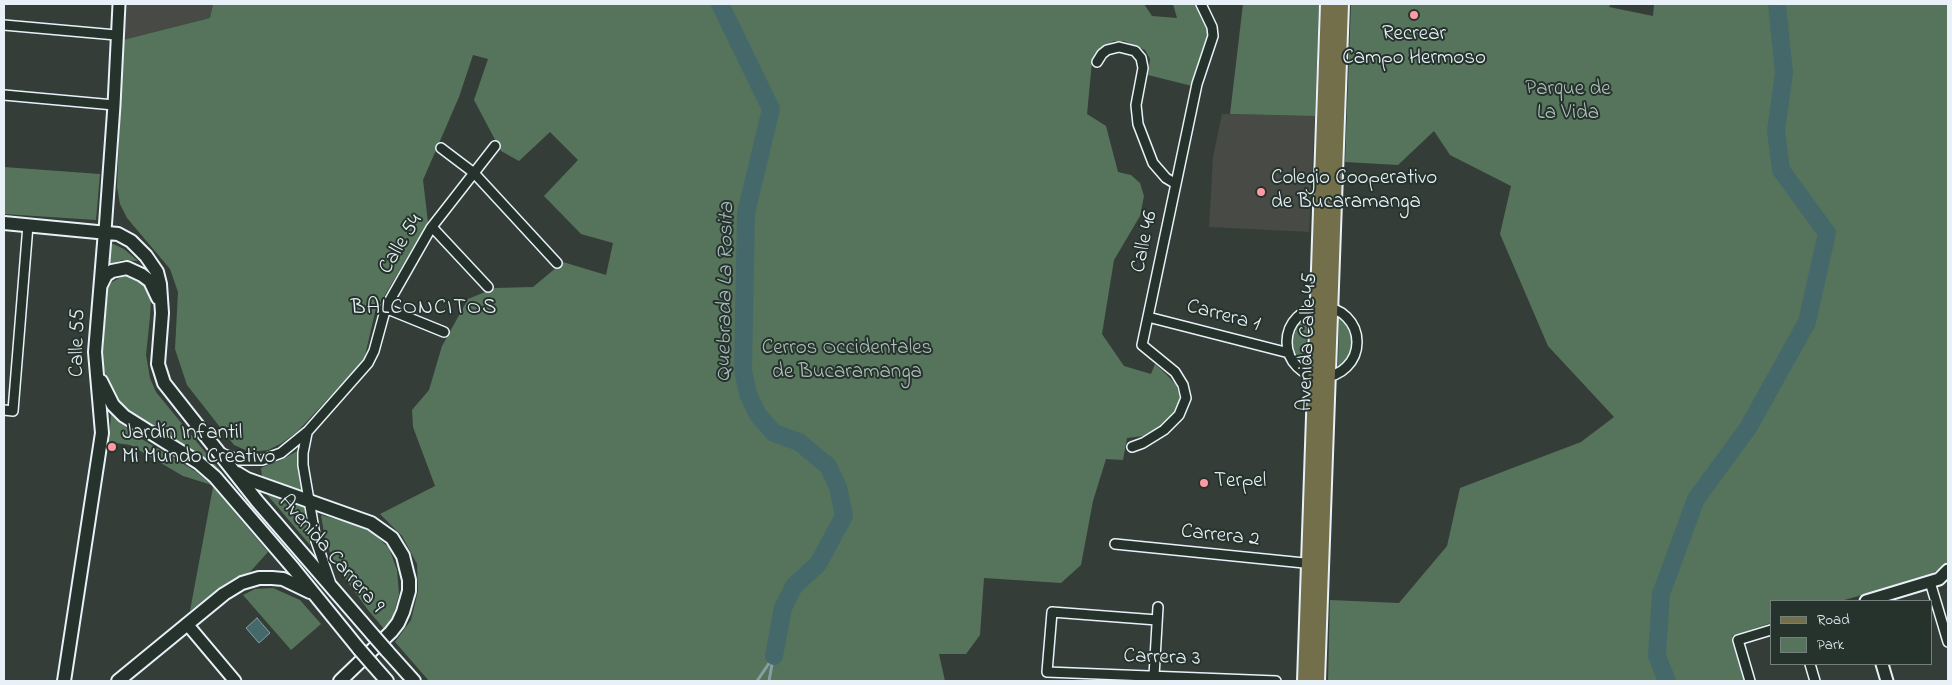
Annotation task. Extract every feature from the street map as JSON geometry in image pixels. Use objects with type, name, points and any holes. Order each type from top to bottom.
[{"type":"main road","name":"Avenida Calle 45","points":[[1324,308],[1328,4]]},
{"type":"main road","name":"Avenida Calle 45","points":[[1317,681],[1315,565],[1321,377],[1341,4]]},
{"type":"main road","name":"Avenida Carrera 9","points":[[4,223],[105,231],[118,234],[131,241],[154,267],[160,284],[162,312],[158,354],[160,374],[176,400],[216,451],[332,588],[414,681]]},
{"type":"main road","name":"Calle 55","points":[[64,681],[102,434],[95,352],[105,231]]},
{"type":"main road","points":[[101,285],[112,270],[121,268],[135,270],[150,281],[156,291],[162,312]]},
{"type":"main road","name":"Avenida Carrera 9","points":[[96,370],[109,398],[118,411],[209,471],[294,568],[311,593],[387,681]]},
{"type":"main road","points":[[233,470],[247,479],[357,517],[380,527],[392,538],[403,556],[408,574],[409,591],[404,612],[391,632],[340,681]]},
{"type":"main road","name":"Avenida Calle 45","points":[[1305,681],[1315,565]]},
{"type":"main road","points":[[118,681],[233,588],[251,580],[272,578],[282,579],[311,593]]},
{"type":"street","name":"Calle 55","points":[[105,231],[119,4]]},
{"type":"street","name":"Calle 46","points":[[1132,447],[1143,443],[1164,430],[1179,415],[1186,398],[1186,391],[1175,372],[1142,345],[1197,84],[1213,36],[1212,27],[1201,4]]},
{"type":"street","points":[[4,25],[116,35]]},
{"type":"street","points":[[1097,62],[1107,50],[1120,47],[1135,51],[1141,58],[1143,68],[1136,105],[1138,124],[1144,144],[1153,163],[1159,172],[1176,184]]},
{"type":"street","points":[[4,95],[114,105]]},
{"type":"street","name":"Calle 54","points":[[216,451],[240,460],[262,460],[281,453],[308,431],[368,363],[374,351],[385,308],[432,227],[494,146]]},
{"type":"street","points":[[441,148],[474,173],[556,263]]},
{"type":"street","points":[[9,410],[28,225]]},
{"type":"street","points":[[432,227],[488,287]]},
{"type":"street","points":[[385,308],[444,332]]},
{"type":"street","points":[[1324,308],[1345,316],[1352,323],[1356,331],[1357,350],[1349,365],[1336,375],[1321,377],[1300,369],[1289,353],[1288,336],[1291,327],[1302,314],[1324,308]]},
{"type":"street","name":"Carrera 1","points":[[1148,317],[1289,353]]},
{"type":"street","points":[[308,431],[303,458],[316,540],[332,588]]},
{"type":"street","name":"Carrera 2","points":[[1115,544],[1315,565]]},
{"type":"street","points":[[1869,600],[1939,579],[1948,570]]},
{"type":"street","points":[[1939,579],[1948,642]]},
{"type":"street","points":[[1154,676],[1158,607]]},
{"type":"street","name":"Carrera 3","points":[[1157,620],[1052,612],[1047,672],[1276,681]]},
{"type":"street","points":[[187,624],[235,681]]},
{"type":"street","points":[[1750,681],[1738,640],[1770,630]]},
{"type":"street","points":[[1810,665],[1815,681]]},
{"type":"street","points":[[1882,665],[1888,681]]},
{"type":"shaded area","points":[[125,4],[213,4],[210,18],[123,40]]},
{"type":"shaded area","name":"Colegio Cooperativo de Bucaramanga","points":[[1222,114],[1315,116],[1309,232],[1209,227],[1213,157]]},
{"type":"green space","name":"Cerros Occidentales de Bucaramanga","points":[[213,4],[1144,4],[1152,16],[1177,18],[1173,4],[1195,4],[1207,26],[1208,32],[1207,43],[1192,86],[1148,75],[1150,59],[1145,50],[1124,41],[1114,41],[1100,49],[1092,62],[1087,114],[1106,126],[1118,172],[1131,175],[1140,183],[1144,196],[1140,216],[1114,260],[1102,334],[1124,366],[1151,374],[1155,364],[1167,375],[1176,385],[1180,397],[1177,408],[1171,419],[1155,430],[1143,436],[1127,438],[1123,460],[1106,459],[1093,501],[1081,565],[1061,583],[984,578],[980,635],[966,654],[939,654],[945,681],[429,681],[395,642],[411,620],[418,591],[417,564],[402,536],[380,514],[435,486],[413,427],[412,410],[429,390],[442,346],[468,299],[495,288],[533,287],[563,262],[606,275],[613,243],[581,234],[544,196],[578,160],[550,132],[519,161],[501,151],[474,100],[488,59],[473,55],[459,97],[423,180],[428,222],[375,312],[364,360],[298,431],[282,443],[268,450],[250,452],[234,445],[187,385],[175,349],[178,292],[170,269],[127,218],[120,204],[117,187],[123,40],[210,18]]},
{"type":"green space","points":[[1243,4],[1319,4],[1315,116],[1230,114]]},
{"type":"green space","name":"Parque de La Vida","points":[[1351,4],[1611,4],[1609,7],[1653,16],[1654,4],[1948,4],[1948,560],[1945,565],[1928,576],[1844,600],[1770,600],[1770,623],[1732,636],[1745,681],[1328,681],[1330,600],[1399,603],[1447,546],[1460,488],[1581,442],[1614,417],[1548,346],[1500,234],[1511,186],[1450,155],[1434,131],[1398,165],[1345,162]]},
{"type":"green space","points":[[4,167],[100,174],[96,220],[4,214]]},
{"type":"green space","points":[[111,243],[124,249],[138,261],[122,260],[109,265]]},
{"type":"green space","points":[[125,275],[142,281],[148,288],[151,299],[146,355],[150,378],[156,392],[228,480],[204,458],[132,413],[115,397],[109,387],[102,361],[108,288],[112,282]]},
{"type":"green space","points":[[1307,318],[1306,369],[1295,358],[1292,349],[1292,338],[1297,325]]},
{"type":"green space","points":[[1339,318],[1347,325],[1354,343],[1353,352],[1348,361],[1338,369]]},
{"type":"green space","points":[[111,414],[135,435],[195,471],[212,485],[183,476],[130,445],[109,442]]},
{"type":"green space","points":[[299,450],[303,491],[262,477],[261,468]]},
{"type":"green space","points":[[213,487],[268,552],[250,572],[235,578],[221,587],[190,611]]},
{"type":"green space","points":[[264,491],[306,505],[310,545]]},
{"type":"green space","points":[[321,515],[353,524],[372,532],[389,548],[397,570],[399,594],[393,617],[384,629],[334,563],[325,539]]},
{"type":"green space","points":[[273,588],[300,600],[321,624],[291,650],[243,595],[255,589]]},
{"type":"water","points":[[257,618],[270,633],[259,643],[246,628]]},
{"type":"waterway","name":"Quebrada La Rosita","points":[[720,4],[771,109],[746,213],[743,370],[748,394],[758,415],[774,433],[799,442],[828,466],[838,487],[844,516],[818,564],[794,586],[783,608],[774,656]]},
{"type":"waterway","points":[[1667,681],[1657,656],[1661,594],[1696,499],[1748,428],[1807,322],[1827,233],[1781,170],[1776,131],[1784,73],[1777,4]]},
{"type":"waterway","points":[[757,681],[774,656]]},
{"type":"waterway","name":"Quebrada La Rosita","points":[[769,681],[773,659]]},
{"type":"place","name":"Recrear Campo Hermoso","points":[[1414,15]]},
{"type":"place","name":"Colegio Cooperativo de Bucaramanga","points":[[1261,192]]},
{"type":"place","name":"Jardín Infantil Mi Mundo Creativo","points":[[112,447]]},
{"type":"place","name":"Terpel","points":[[1204,483]]},
{"type":"district","name":"BALCONCITOS","points":[[424,309]]}]
